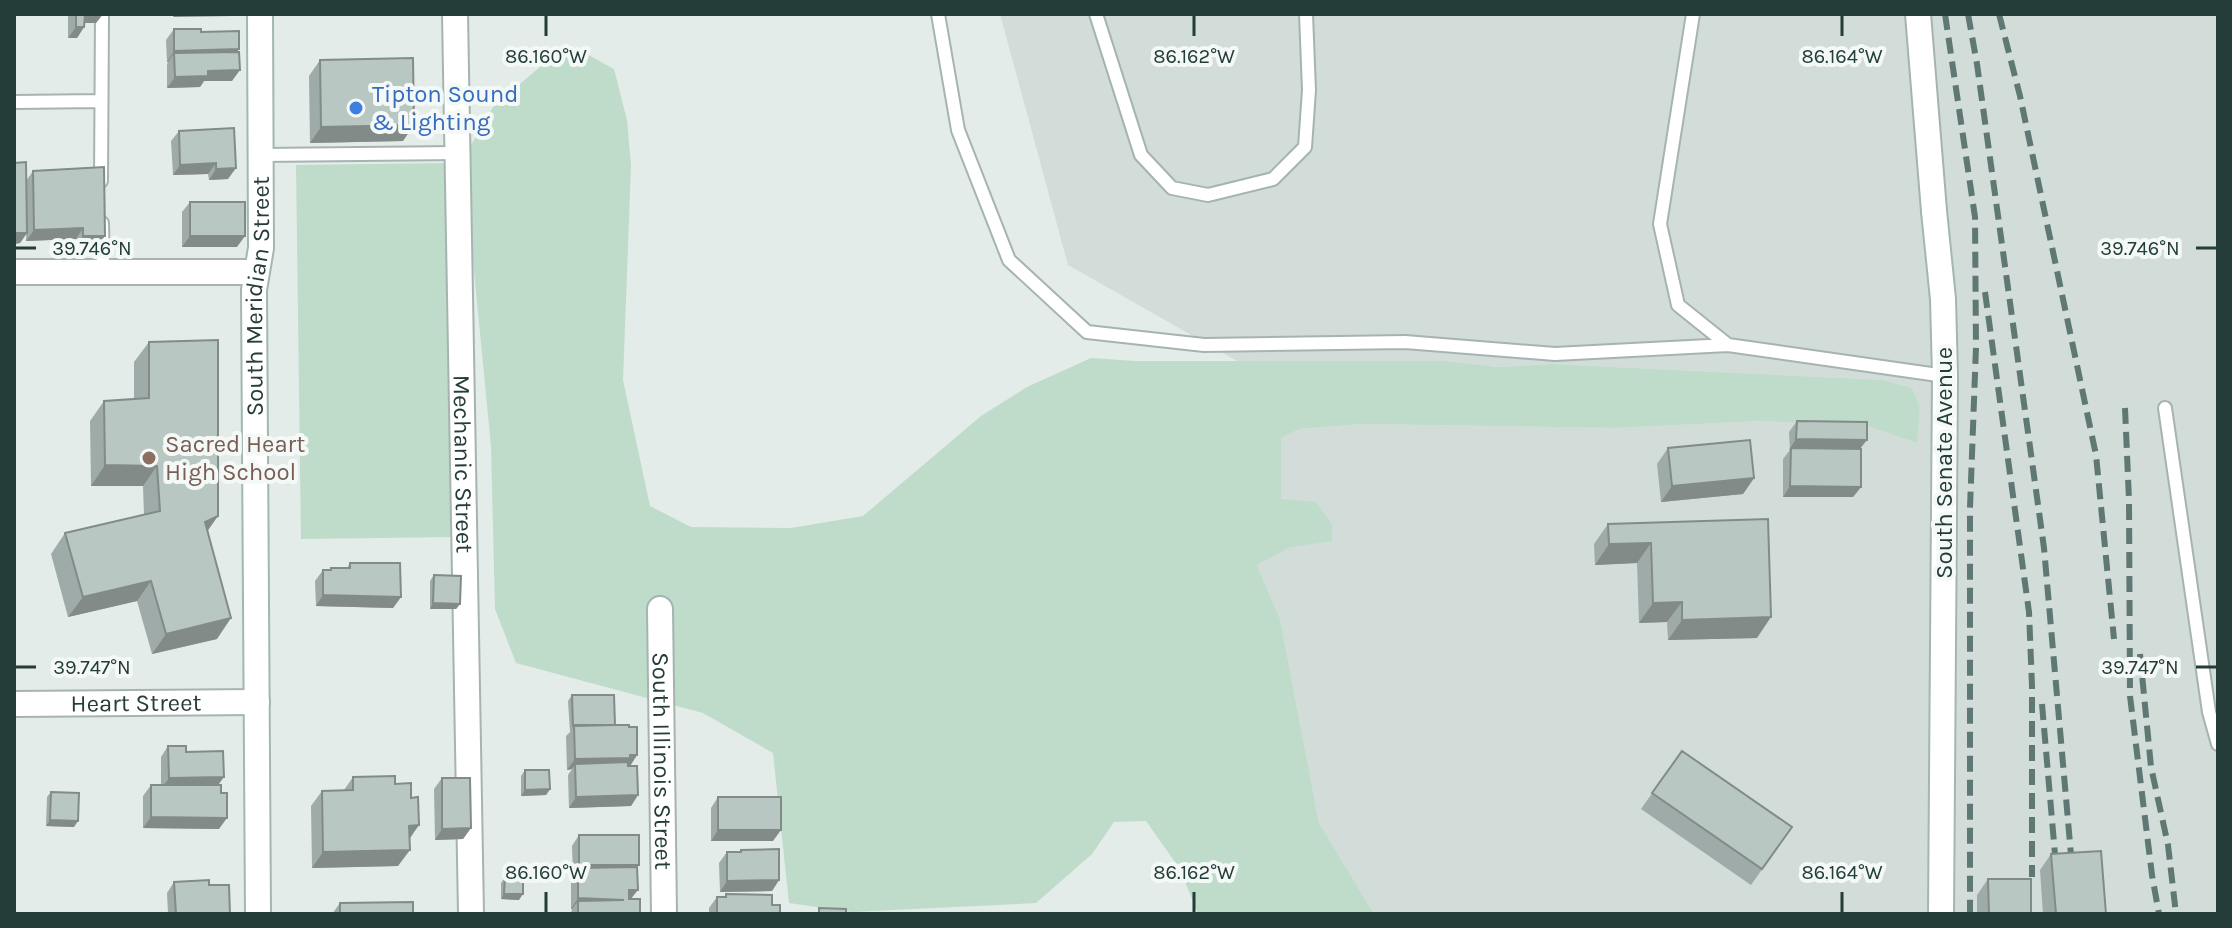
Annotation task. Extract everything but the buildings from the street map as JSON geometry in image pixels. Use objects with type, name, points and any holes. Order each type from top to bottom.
[{"type":"street","name":"South Meridian Street","points":[[258,914],[254,290],[261,248],[260,14]]},
{"type":"street","name":"Mechanic Street","points":[[455,14],[471,914]]},
{"type":"street","name":"South Senate Avenue","points":[[1918,14],[1943,299],[1945,376],[1941,914]]},
{"type":"street","points":[[14,272],[256,272]]},
{"type":"street","name":"South Illinois Street","points":[[660,609],[664,914]]},
{"type":"street","name":"Heart Street","points":[[14,704],[257,702]]},
{"type":"lane","points":[[102,14],[102,194]]},
{"type":"lane","points":[[938,14],[958,130],[1009,260],[1087,332],[1204,345],[1405,342],[1555,354],[1728,345],[1945,376]]},
{"type":"lane","points":[[1096,14],[1141,155],[1172,188],[1208,195],[1273,179],[1305,147],[1309,90],[1306,14]]},
{"type":"lane","points":[[1693,14],[1660,224],[1678,305],[1728,345]]},
{"type":"lane","points":[[14,102],[100,101]]},
{"type":"lane","points":[[261,155],[458,153]]},
{"type":"lane","points":[[102,210],[103,272]]},
{"type":"lane","points":[[2165,408],[2209,712],[2218,744]]},
{"type":"shaded area","points":[[1000,14],[2218,14],[2218,914],[1374,914],[1319,823],[1280,619],[1257,565],[1291,547],[1281,499],[1281,437],[1299,429],[1362,424],[1615,428],[1762,421],[1870,427],[1917,443],[1920,407],[1912,388],[1884,380],[1551,364],[1498,367],[1445,361],[1237,361],[1068,265]]},
{"type":"green space","points":[[576,48],[614,69],[627,120],[631,165],[623,380],[650,506],[691,527],[791,528],[863,516],[981,416],[1027,387],[1091,358],[1135,361],[1445,361],[1498,367],[1551,364],[1884,380],[1912,388],[1920,407],[1917,443],[1870,427],[1762,421],[1615,428],[1362,424],[1299,429],[1281,438],[1281,499],[1316,502],[1332,525],[1332,541],[1291,547],[1257,565],[1280,619],[1319,823],[1374,914],[1198,914],[1180,869],[1146,821],[1114,822],[1092,854],[1036,903],[852,912],[789,903],[773,753],[703,713],[516,663],[495,609],[491,446],[473,261],[471,145],[493,107],[555,54]]},
{"type":"green space","points":[[451,163],[456,537],[301,539],[296,165]]},
{"type":"railway","points":[[1945,14],[1975,217],[1976,347],[1970,508],[1970,914]]},
{"type":"railway","points":[[1968,14],[2044,548],[2072,866]]},
{"type":"railway","points":[[1999,14],[2020,96],[2096,455],[2114,639]]},
{"type":"railway","points":[[1985,292],[2029,612],[2032,877]]},
{"type":"railway","points":[[2125,408],[2129,500],[2130,696],[2159,914]]},
{"type":"railway","points":[[2140,654],[2151,767],[2168,845],[2176,914]]},
{"type":"railway","points":[[2042,704],[2056,866]]},
{"type":"place","name":"Tipton Sound & Lighting","points":[[356,108]]},
{"type":"place","name":"Sacred Heart High School","points":[[149,458]]}]
